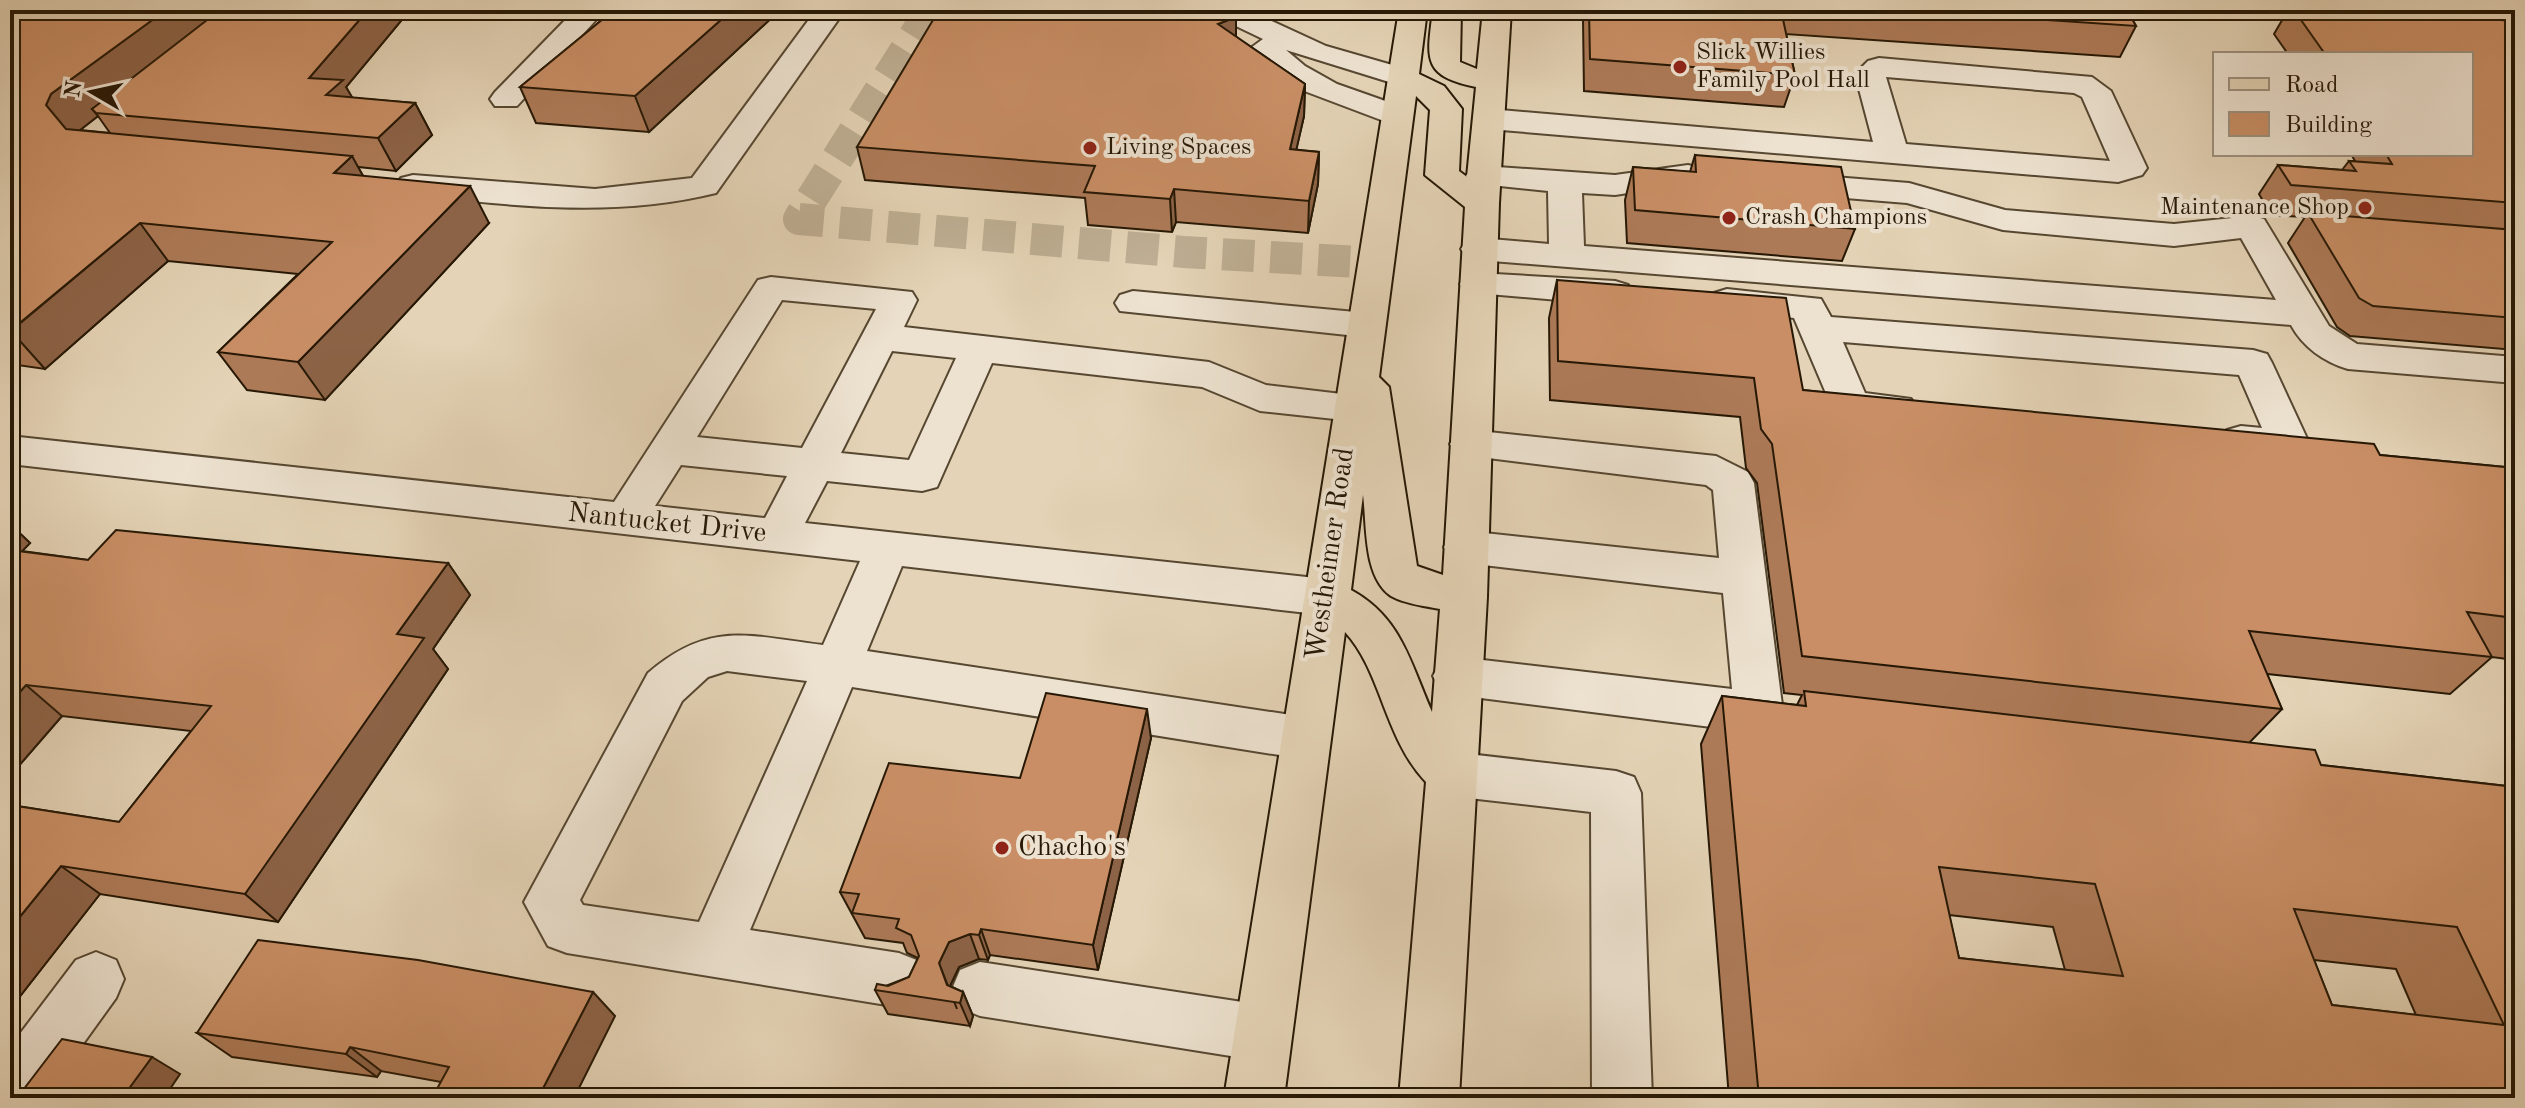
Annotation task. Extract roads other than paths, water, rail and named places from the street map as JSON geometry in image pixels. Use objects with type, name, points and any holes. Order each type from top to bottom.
[{"type":"main road","name":"Westheimer Road","points":[[1254,1098],[1304,738],[1413,10]]},
{"type":"main road","points":[[1447,10],[1443,64],[1449,72],[1461,76],[1493,80]]},
{"type":"main road","points":[[1429,1098],[1464,597],[1482,190],[1497,10]]},
{"type":"main road","points":[[1402,77],[1442,101],[1446,109],[1442,175],[1482,190]]},
{"type":"main road","points":[[1364,335],[1396,574],[1409,585],[1464,597]]},
{"type":"main road","points":[[1325,597],[1357,615],[1375,634],[1391,678],[1428,751],[1451,774]]},
{"type":"street","points":[[506,99],[591,10]]},
{"type":"street","points":[[389,183],[592,202],[672,194],[704,186],[831,10]]},
{"type":"street","points":[[1290,40],[1299,10]]},
{"type":"street","points":[[1237,17],[1344,63],[1402,77]]},
{"type":"street","points":[[1237,17],[1293,73],[1319,88],[1397,116]]},
{"type":"street","points":[[1489,119],[1892,153],[2118,172],[2130,168],[2095,91],[2081,84],[1879,67],[1870,74],[1892,153]]},
{"type":"street","points":[[1482,190],[1565,182],[1615,185],[1686,175],[1909,193],[2003,220],[2174,235],[2252,226],[2298,230]]},
{"type":"street","points":[[1565,182],[1567,256]]},
{"type":"street","points":[[2252,226],[2315,334],[2348,356],[2515,370]]},
{"type":"street","points":[[1478,266],[1567,256],[2303,314]]},
{"type":"street","points":[[1478,266],[1808,307],[1851,405],[1929,412]]},
{"type":"street","points":[[625,519],[771,288],[899,300],[777,536]]},
{"type":"street","points":[[1133,303],[1364,335]]},
{"type":"street","points":[[1817,328],[2253,363],[2290,445],[2212,438]]},
{"type":"street","points":[[879,337],[1209,375],[1260,398],[1353,407]]},
{"type":"street","points":[[669,449],[922,476],[980,347]]},
{"type":"street","points":[[1457,676],[1632,695],[1781,717],[1745,578],[1733,483],[1716,471],[1470,444]]},
{"type":"street","name":"Nantucket Drive","points":[[10,450],[1325,597]]},
{"type":"street","points":[[1466,547],[1745,578]]},
{"type":"street","points":[[714,950],[888,548]]},
{"type":"street","points":[[899,980],[567,928],[551,902],[665,687],[692,663],[727,652],[835,665],[1304,738]]},
{"type":"street","points":[[1451,774],[1616,793],[1622,1098]]},
{"type":"street","points":[[10,1095],[96,979]]},
{"type":"street","points":[[980,989],[1262,1033]]},
{"type":"tunnel","points":[[931,10],[799,219],[1184,252],[1375,263]]},
{"type":"place","name":"Slick Willies Family Pool Hall","points":[[1680,67]]},
{"type":"place","name":"Living Spaces","points":[[1090,148]]},
{"type":"place","name":"Maintenance Shop","points":[[2365,208]]},
{"type":"place","name":"Crash Champions","points":[[1729,218]]},
{"type":"place","name":"Chacho's","points":[[1002,848]]}]
